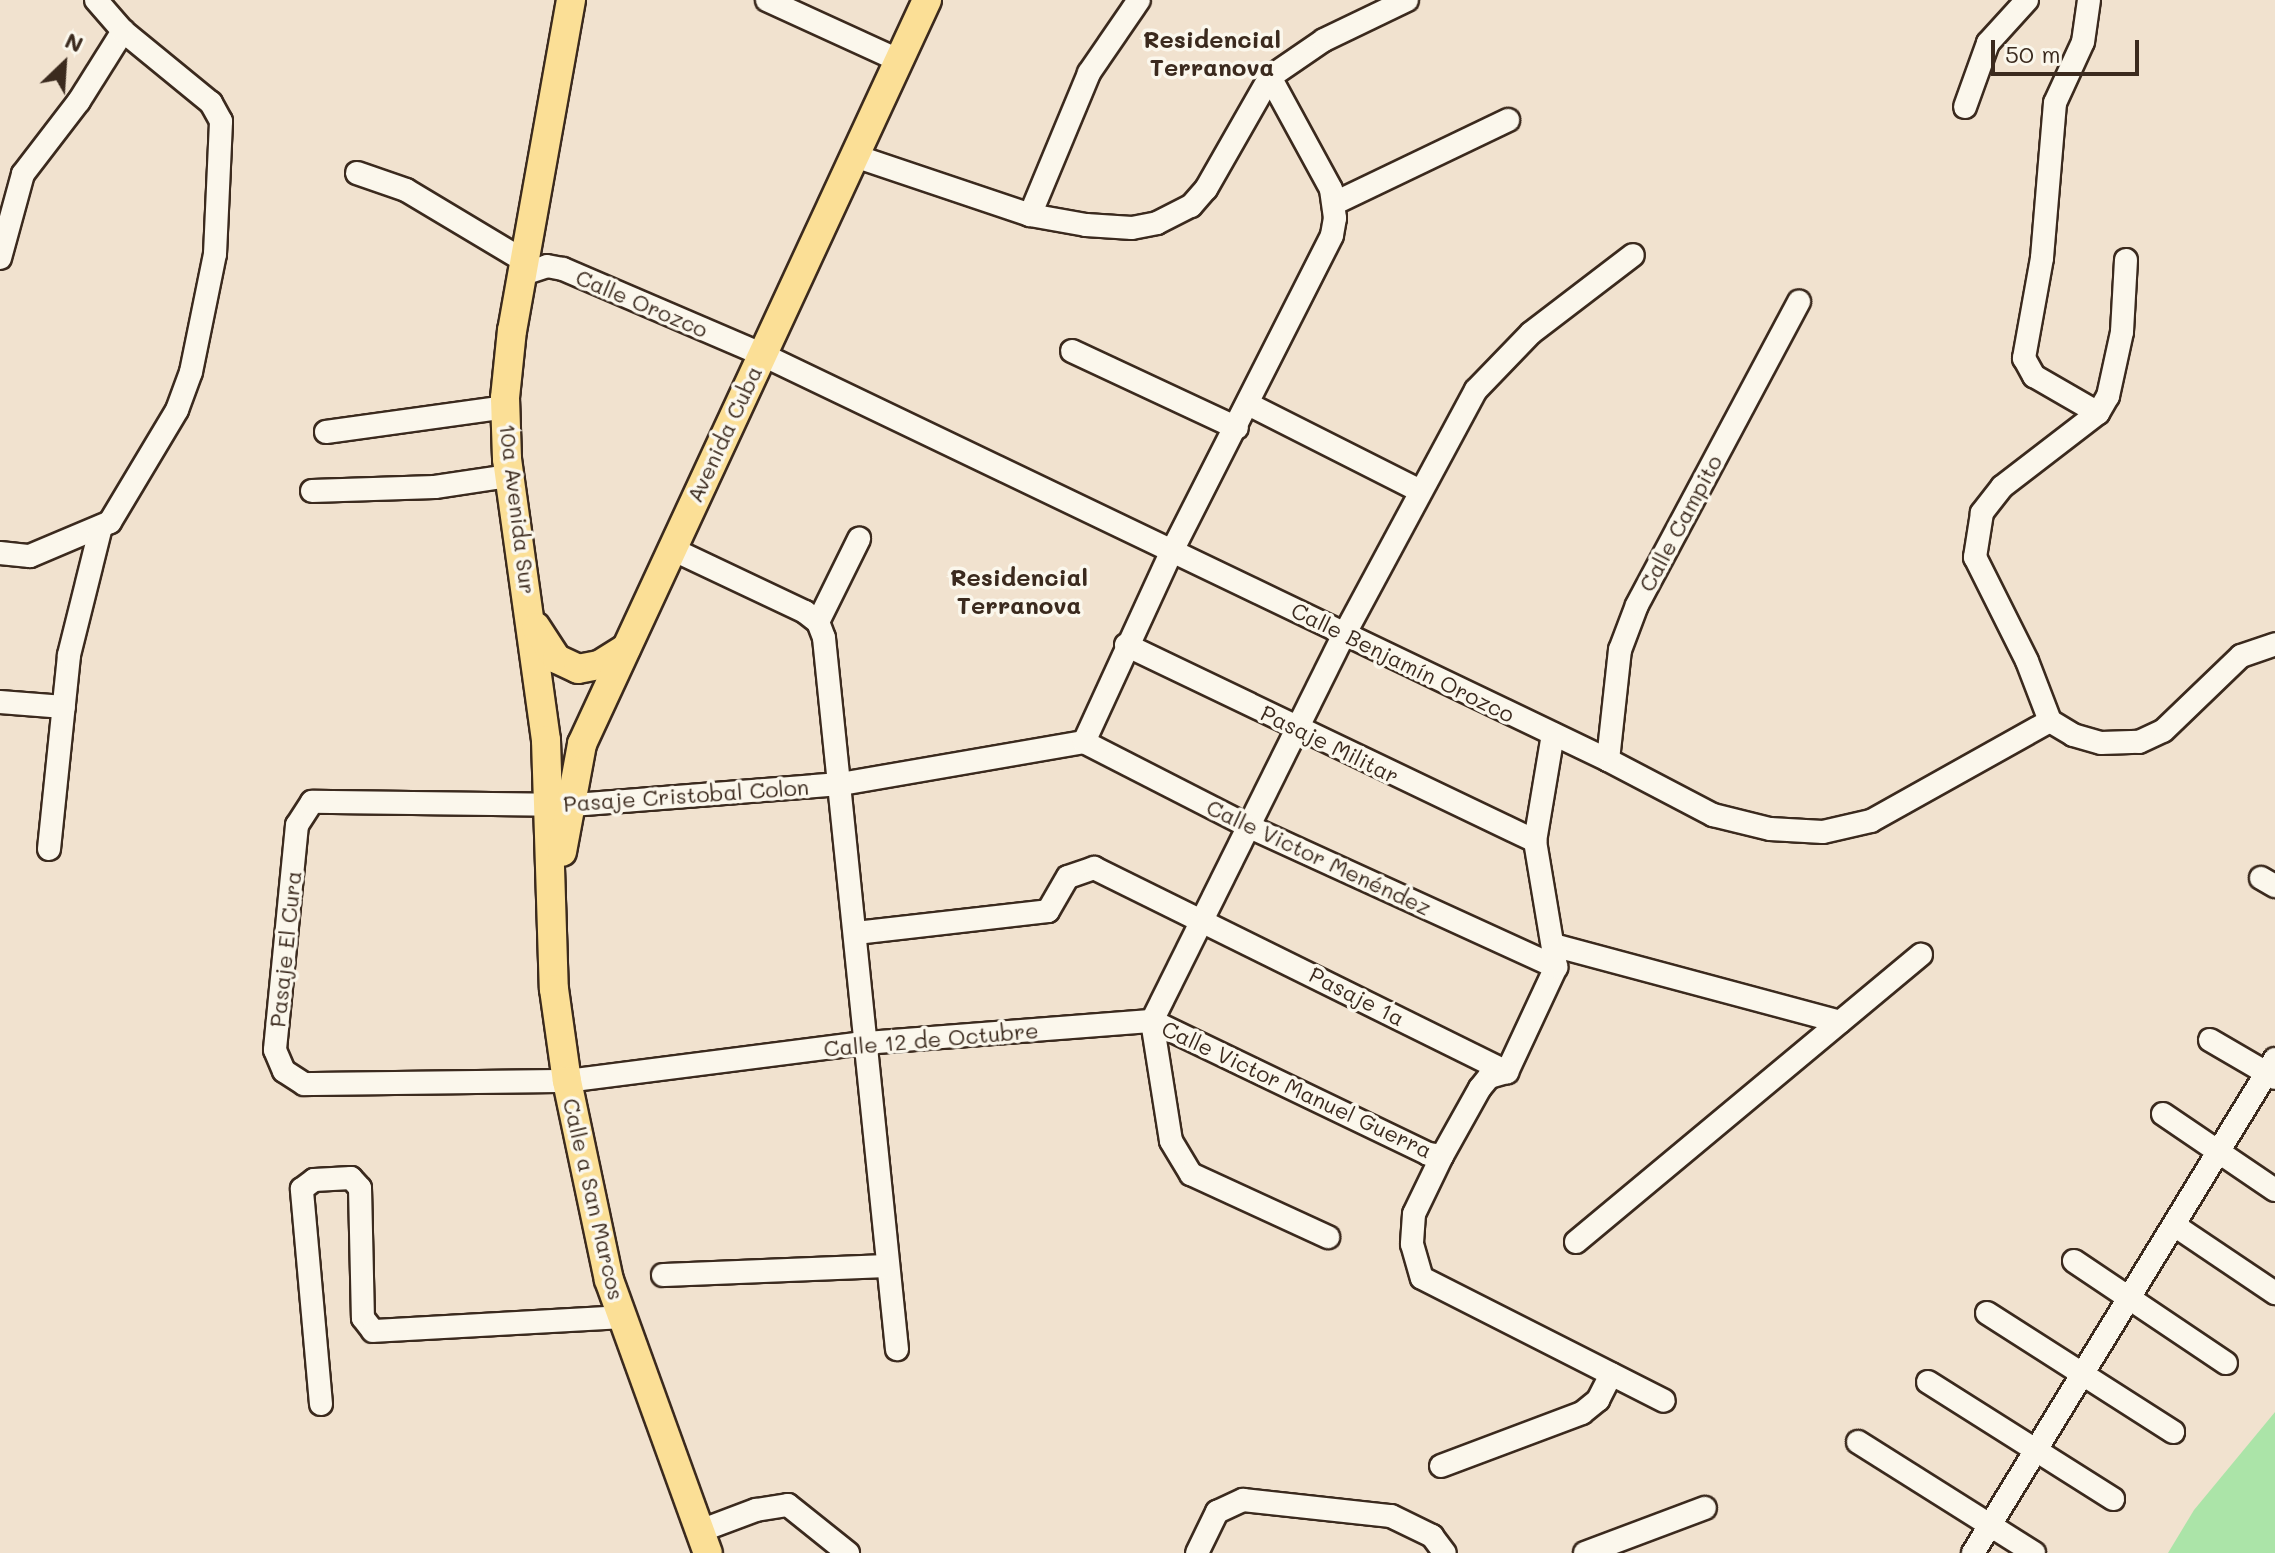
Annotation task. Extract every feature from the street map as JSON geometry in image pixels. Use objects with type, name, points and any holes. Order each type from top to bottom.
[{"type":"main road","name":"10a Avenida Sur","points":[[561,805],[509,476],[506,407],[522,268],[571,0]]},
{"type":"main road","name":"Avenida Cuba","points":[[554,879],[561,805],[582,744],[927,0]]},
{"type":"main road","points":[[533,623],[557,659],[578,669],[599,665],[626,648]]},
{"type":"main road","name":"Calle a San Marcos","points":[[554,879],[554,989],[567,1081],[609,1280],[704,1542]]},
{"type":"street","points":[[0,553],[30,556],[110,522],[177,410],[191,372],[215,254],[223,172],[221,121],[211,103],[123,31],[96,0]]},
{"type":"street","points":[[767,0],[898,60]]},
{"type":"street","points":[[1030,215],[1089,73],[1139,0]]},
{"type":"street","points":[[855,156],[1030,215],[1132,228],[1176,215],[1206,189],[1270,77],[1324,40],[1407,0]]},
{"type":"street","points":[[1965,107],[1988,43],[2027,0]]},
{"type":"street","points":[[2089,0],[2083,42],[2055,103],[2042,258],[2024,358],[2034,376],[2098,413]]},
{"type":"street","points":[[0,258],[23,174],[79,101],[123,31]]},
{"type":"street","points":[[1084,742],[1126,645],[1250,405],[1332,235],[1335,203],[1270,77]]},
{"type":"street","points":[[1335,203],[1508,120]]},
{"type":"street","points":[[357,173],[406,190],[522,268]]},
{"type":"street","points":[[1328,1237],[1191,1174],[1171,1141],[1152,1021],[1207,920],[1344,635],[1476,390],[1501,362],[1633,255]]},
{"type":"street","points":[[2126,260],[2116,371],[2098,413],[2002,487],[1982,513],[1976,535],[1975,557],[2027,661],[2050,721],[2101,743],[2139,742],[2163,731],[2241,656],[2272,641]]},
{"type":"street","name":"Calle Orozco","points":[[522,268],[547,266],[563,269],[761,354]]},
{"type":"street","name":"Calle Campito","points":[[1608,760],[1620,650],[1637,605],[1799,302]]},
{"type":"street","points":[[1072,351],[1237,428]]},
{"type":"street","name":"Calle Benjamín Orozco","points":[[761,354],[1608,760],[1713,815],[1770,829],[1823,832],[1871,821],[2050,721]]},
{"type":"street","points":[[1250,405],[1420,491]]},
{"type":"street","points":[[326,432],[506,407]]},
{"type":"street","points":[[312,491],[435,487],[509,476]]},
{"type":"street","points":[[49,849],[69,655],[101,527]]},
{"type":"street","points":[[859,539],[818,622],[840,784],[897,1349]]},
{"type":"street","points":[[672,549],[818,622]]},
{"type":"street","name":"Pasaje Militar","points":[[1126,645],[1535,841]]},
{"type":"street","points":[[0,702],[64,707]]},
{"type":"street","points":[[1553,734],[1535,841],[1554,956],[1507,1072],[1489,1077],[1480,1088],[1442,1156],[1414,1214],[1412,1244],[1422,1278],[1664,1401]]},
{"type":"street","name":"Pasaje Cristobal Colon","points":[[297,825],[312,802],[561,805],[840,784],[1084,742]]},
{"type":"street","name":"Calle Victor Menéndez","points":[[1084,742],[1250,827],[1554,956],[1840,1022]]},
{"type":"street","name":"Pasaje El Cura","points":[[284,1071],[275,1050],[297,825]]},
{"type":"street","name":"Pasaje 1a","points":[[856,933],[1048,911],[1068,877],[1094,868],[1207,920],[1507,1072]]},
{"type":"street","points":[[1576,1242],[1921,955]]},
{"type":"street","name":"Calle 12 de Octubre","points":[[284,1071],[304,1084],[567,1081],[865,1043],[1152,1021]]},
{"type":"street","name":"Calle Victor Manuel Guerra","points":[[1152,1021],[1428,1154],[1442,1156]]},
{"type":"street","points":[[1973,1553],[2218,1152],[2272,1070],[2210,1040]]},
{"type":"street","points":[[2163,1114],[2275,1190]]},
{"type":"street","points":[[321,1404],[302,1189],[314,1180],[351,1178],[360,1188],[363,1318],[373,1331],[622,1317]]},
{"type":"street","points":[[2174,1225],[2275,1293]]},
{"type":"street","points":[[2074,1261],[2226,1363]]},
{"type":"street","points":[[663,1275],[888,1266]]},
{"type":"street","points":[[1987,1313],[2173,1432]]},
{"type":"street","points":[[1441,1466],[1582,1413],[1598,1400],[1611,1374]]},
{"type":"street","points":[[1928,1382],[2113,1499]]},
{"type":"street","points":[[1858,1442],[2034,1553]]},
{"type":"street","points":[[1197,1553],[1217,1512],[1243,1500],[1391,1516],[1432,1536],[1445,1553]]},
{"type":"street","points":[[704,1542],[756,1510],[788,1505],[848,1553]]},
{"type":"street","points":[[1585,1553],[1628,1546],[1705,1508]]},
{"type":"green space","points":[[2275,1412],[2275,1553],[2168,1553],[2194,1510]]},
{"type":"district","name":"Residencial Terranova","points":[[1212,53]]},
{"type":"district","name":"Residencial Terranova","points":[[1019,591]]}]
